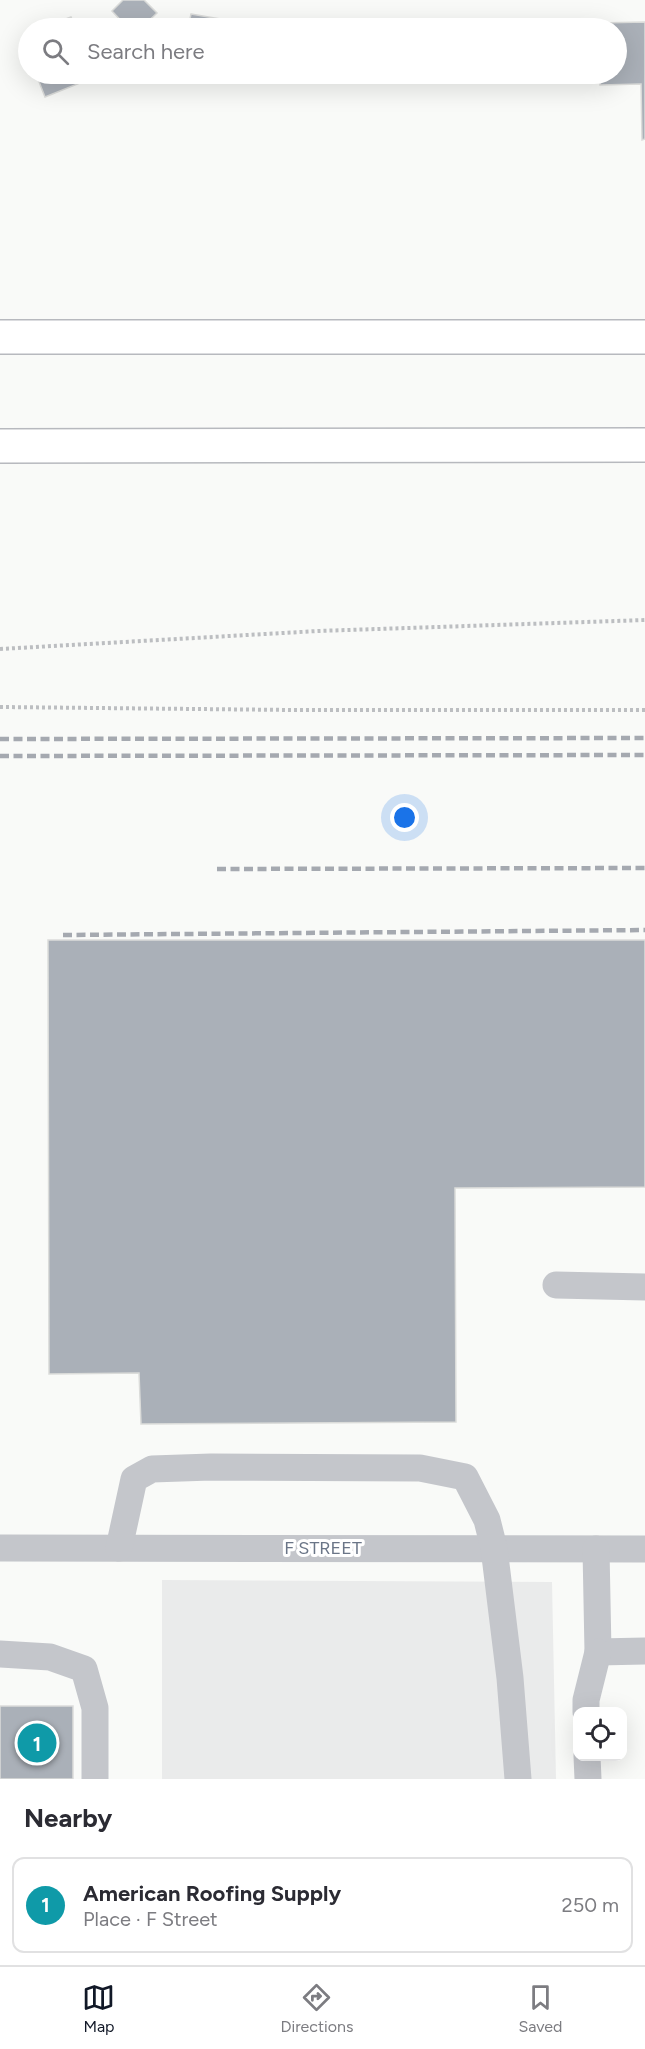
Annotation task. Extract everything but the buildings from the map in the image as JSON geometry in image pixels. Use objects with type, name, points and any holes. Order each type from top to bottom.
[{"type":"highway","points":[[0,337],[645,337]]},
{"type":"highway","points":[[0,446],[645,445]]},
{"type":"street","points":[[556,1285],[645,1287]]},
{"type":"street","points":[[119,1548],[134,1479],[152,1469],[420,1468],[465,1476],[487,1520],[494,1548],[510,1678],[518,1779]]},
{"type":"street","name":"F STREET","points":[[0,1548],[645,1550]]},
{"type":"street","points":[[586,1707],[598,1652],[596,1549]]},
{"type":"street","points":[[598,1652],[645,1651]]},
{"type":"street","points":[[0,1654],[50,1657],[84,1669],[95,1708],[95,1779]]},
{"type":"street","points":[[587,1761],[588,1779]]},
{"type":"path","points":[[0,649],[318,631],[645,620]]},
{"type":"path","points":[[0,707],[645,710]]},
{"type":"shaded area","points":[[162,1580],[552,1582],[556,1779],[162,1779]]},
{"type":"railway","points":[[0,739],[645,738]]},
{"type":"railway","points":[[0,756],[645,755]]},
{"type":"railway","points":[[217,869],[645,868]]},
{"type":"railway","points":[[63,935],[645,930]]},
{"type":"place","name":"American Roofing Supply","points":[[37,1743]]}]
